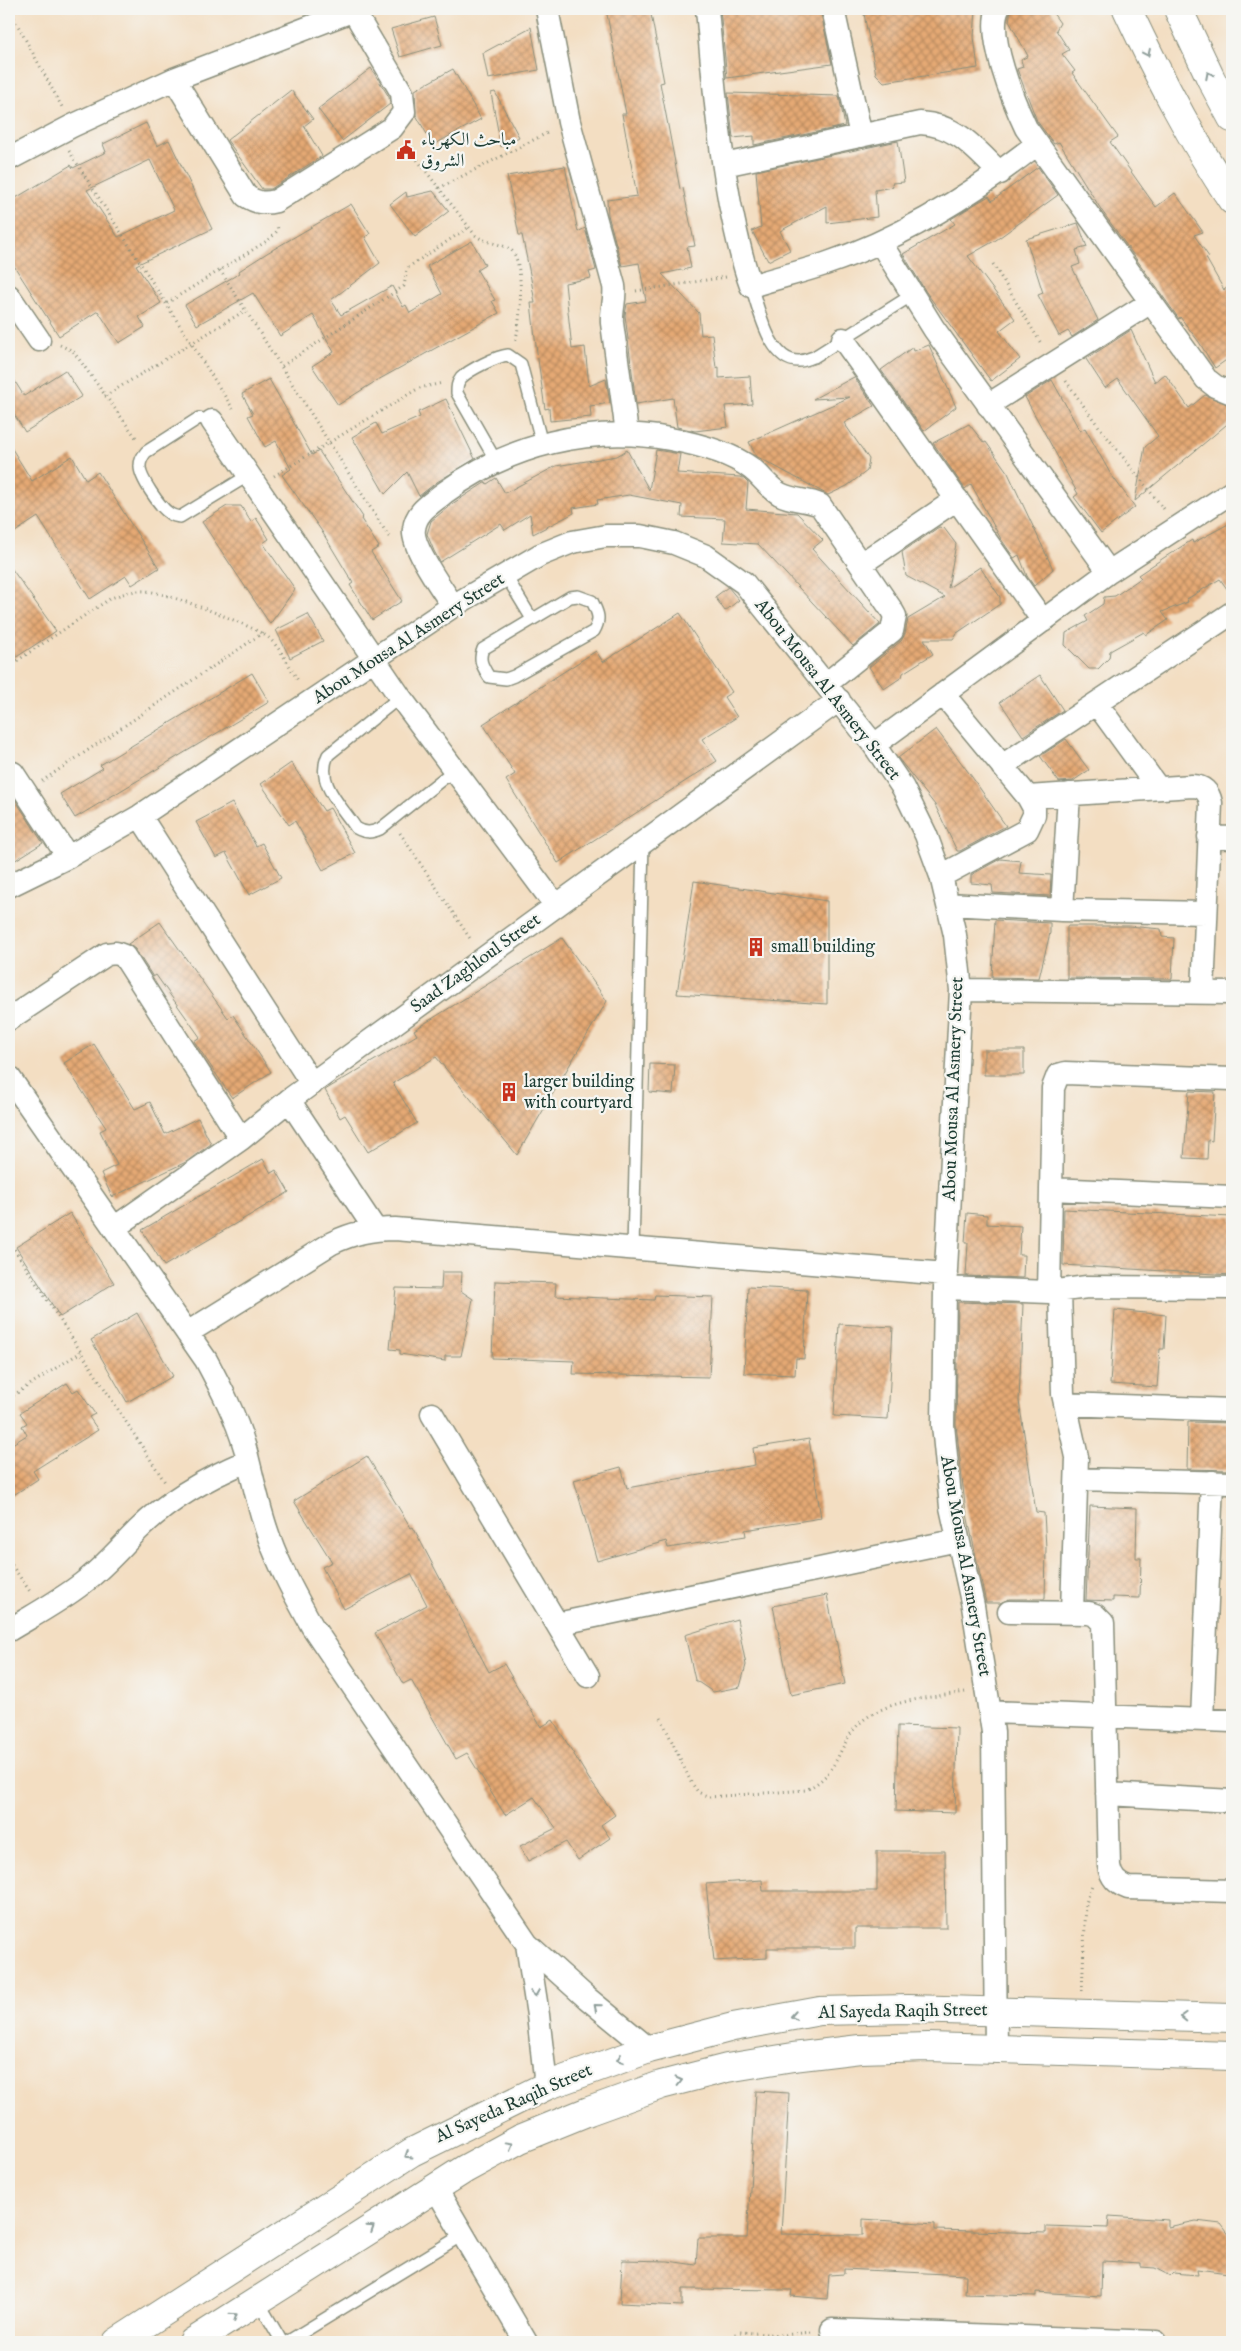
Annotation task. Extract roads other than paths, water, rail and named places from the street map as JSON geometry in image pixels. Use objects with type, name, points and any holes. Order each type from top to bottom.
[{"type":"street","points":[[546,9],[569,122],[615,295],[611,313],[627,434]]},
{"type":"street","points":[[707,9],[718,128],[740,252],[749,280],[826,264],[880,242],[930,217],[1000,173],[1037,144]]},
{"type":"street","points":[[833,9],[861,136]]},
{"type":"street","points":[[998,9],[996,13],[996,33],[1003,72],[1017,110],[1037,144],[1206,379],[1215,386],[1232,393]]},
{"type":"street","points":[[1127,9],[1152,62],[1193,139],[1232,200]]},
{"type":"street","points":[[1178,9],[1211,79],[1232,118]]},
{"type":"street","points":[[9,159],[65,130],[174,79],[355,10],[402,93],[404,112],[400,120],[392,128],[276,201],[266,203],[255,202],[246,196],[174,79]]},
{"type":"street","points":[[724,165],[920,123],[935,124],[949,129],[962,137],[1000,173]]},
{"type":"street","points":[[880,242],[912,295],[988,405],[1109,572]]},
{"type":"street","points":[[9,296],[38,340]]},
{"type":"street","points":[[988,405],[1151,302]]},
{"type":"street","points":[[843,338],[1043,621]]},
{"type":"street","points":[[212,421],[262,476],[375,660],[400,697],[556,906]]},
{"type":"street","name":"Saad Zaghloul Street","points":[[114,1228],[241,1139],[289,1100],[643,843],[832,692],[892,631],[895,624],[895,616],[820,505],[809,500],[787,497],[778,492],[751,469],[730,456],[671,439],[627,434],[584,436],[542,444],[496,461],[461,481],[417,515],[413,532],[418,547],[453,606]]},
{"type":"street","points":[[874,745],[1109,572],[1232,492]]},
{"type":"street","points":[[861,564],[957,499]]},
{"type":"street","name":"Abou Mousa Al Asmery Street","points":[[9,886],[68,858],[140,816],[453,606],[540,555],[572,542],[606,536],[640,536],[674,543],[706,556],[735,575],[874,745],[907,796],[926,835],[941,876],[955,935],[961,990],[946,1281],[943,1425],[950,1499],[973,1606],[987,1688],[994,1751],[996,2050]]},
{"type":"street","points":[[1002,766],[1232,613]]},
{"type":"street","points":[[941,876],[1027,830],[1034,815],[1032,802],[943,694]]},
{"type":"street","points":[[1097,704],[1158,788]]},
{"type":"street","points":[[13,773],[68,858]]},
{"type":"street","points":[[1028,797],[1198,786],[1207,792],[1211,803],[1203,992]]},
{"type":"street","points":[[1062,910],[1069,794]]},
{"type":"street","points":[[140,816],[312,1084]]},
{"type":"street","points":[[1209,837],[1232,838]]},
{"type":"street","points":[[948,904],[1062,910],[1206,913]]},
{"type":"street","points":[[9,1019],[107,954],[120,954],[129,964],[241,1139]]},
{"type":"street","points":[[961,990],[1232,992]]},
{"type":"street","points":[[1072,1612],[1077,1479],[1076,1457],[1063,1394],[1055,1292],[1051,1189],[1054,1081],[1058,1075],[1065,1073],[1232,1078]]},
{"type":"street","points":[[9,1077],[187,1333],[219,1384],[232,1413],[269,1538],[287,1582],[312,1626],[528,1944],[586,1998],[649,2049]]},
{"type":"street","points":[[289,1100],[375,1229]]},
{"type":"street","points":[[1051,1189],[1232,1197]]},
{"type":"street","points":[[187,1333],[332,1243],[346,1236],[375,1229],[395,1229],[633,1249],[1055,1292],[1087,1287],[1232,1288]]},
{"type":"street","points":[[1065,1404],[1232,1410]]},
{"type":"street","points":[[432,1414],[588,1676]]},
{"type":"street","points":[[9,1630],[70,1592],[96,1572],[138,1531],[176,1499],[221,1472],[247,1461]]},
{"type":"street","points":[[1077,1479],[1222,1483],[1202,1720]]},
{"type":"street","points":[[557,1624],[958,1540]]},
{"type":"street","points":[[1009,1612],[1072,1612],[1095,1615],[1103,1623],[1109,1866],[1113,1877],[1117,1882],[1128,1888],[1232,1891]]},
{"type":"street","points":[[990,1712],[1232,1721]]},
{"type":"street","points":[[1107,1794],[1232,1801]]},
{"type":"street","points":[[528,1944],[546,2086]]},
{"type":"street","name":"Al Sayeda Raqih Street","points":[[116,2342],[412,2152],[445,2134],[546,2086],[649,2049],[733,2026],[820,2011],[908,2009],[1232,2018]]},
{"type":"street","name":"Al Sayeda Raqih Street","points":[[196,2341],[465,2169],[520,2139],[661,2085],[727,2068],[793,2056],[860,2049],[928,2047],[1232,2056]]},
{"type":"street","points":[[445,2134],[465,2169]]},
{"type":"street","points":[[435,2187],[526,2342]]},
{"type":"street","points":[[175,2304],[196,2341]]},
{"type":"street","points":[[832,2330],[1156,2342]]},
{"type":"lane","points":[[749,280],[772,344],[783,356],[798,361],[814,357],[912,295]]},
{"type":"lane","points":[[496,461],[461,402],[457,393],[457,384],[462,377],[500,356],[508,355],[521,364],[542,444]]},
{"type":"lane","points":[[212,421],[199,418],[146,452],[140,460],[139,469],[143,478],[164,510],[171,516],[180,517],[262,476]]},
{"type":"lane","points":[[506,576],[532,619]]},
{"type":"lane","points":[[578,596],[592,602],[599,615],[598,624],[594,631],[579,640],[514,676],[506,679],[489,677],[480,662],[480,655],[483,649],[532,619],[570,597],[578,596]]},
{"type":"lane","points":[[400,697],[328,755],[323,773],[325,782],[356,828],[364,832],[373,833],[380,829],[454,770]]},
{"type":"lane","points":[[633,1249],[643,843]]},
{"type":"lane","points":[[287,2342],[462,2235]]},
{"type":"lane","points":[[258,2301],[282,2342]]},
{"type":"place","name":"مباحث الكهرباء الشروق","points":[[406,150]]},
{"type":"place","name":"small building","points":[[756,947]]},
{"type":"place","name":"larger building with courtyard","points":[[509,1092]]}]
